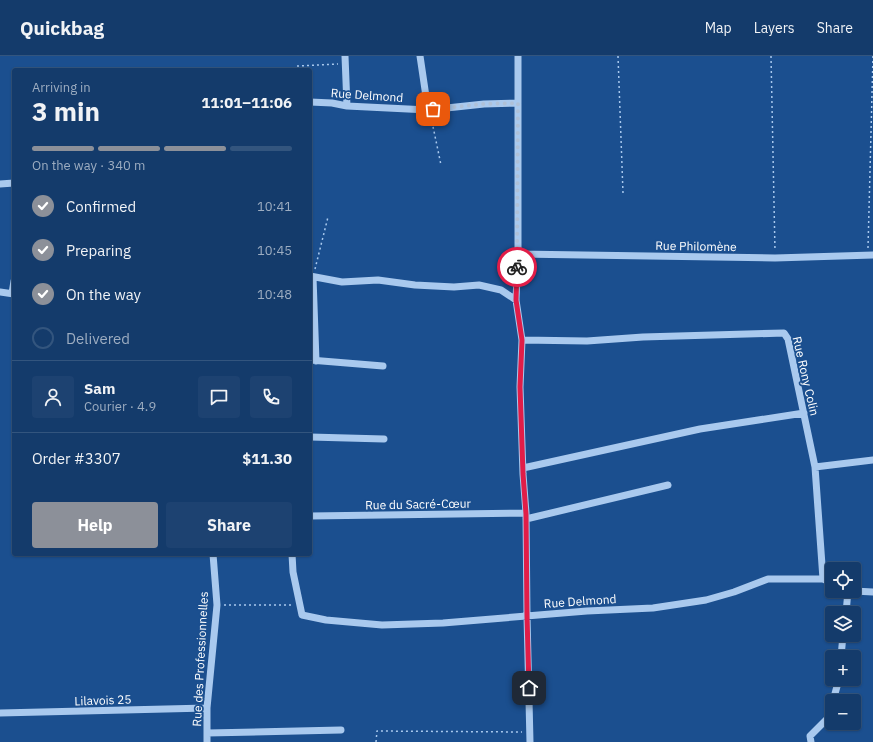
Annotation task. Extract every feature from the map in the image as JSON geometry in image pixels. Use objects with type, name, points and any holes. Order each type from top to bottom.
[{"type":"street","points":[[345,56],[347,106]]},
{"type":"street","points":[[518,56],[518,254],[516,300],[522,340],[520,387],[526,516],[530,742]]},
{"type":"street","points":[[421,60],[429,110]]},
{"type":"street","name":"Rue Delmond","points":[[312,102],[332,103],[347,106],[429,110],[484,104],[518,103]]},
{"type":"street","points":[[0,184],[12,184]]},
{"type":"street","name":"Rue Philomène","points":[[518,254],[775,258],[871,255]]},
{"type":"street","points":[[312,277],[342,282],[378,280],[415,285],[454,287],[479,285],[501,290],[516,300]]},
{"type":"street","points":[[0,292],[12,294]]},
{"type":"street","points":[[312,319],[313,361],[383,366]]},
{"type":"street","name":"Rue Rony Colin","points":[[522,340],[587,341],[643,337],[784,333],[788,339],[815,467],[823,579]]},
{"type":"street","points":[[523,468],[700,429],[804,413]]},
{"type":"street","points":[[312,437],[384,438]]},
{"type":"street","points":[[815,467],[873,460]]},
{"type":"street","name":"Rue du Sacré-Cœur","points":[[312,516],[526,516],[668,485]]},
{"type":"street","name":"Rue des Professionnelles","points":[[207,742],[207,708],[217,605],[213,556]]},
{"type":"street","points":[[292,556],[293,572],[300,605]]},
{"type":"street","name":"Rue Delmond","points":[[300,605],[302,615],[326,620],[382,625],[442,624],[587,611],[653,608],[706,600],[734,592],[768,579],[823,579]]},
{"type":"street","points":[[861,591],[873,592]]},
{"type":"street","name":"Lilavois 25","points":[[0,713],[207,708]]},
{"type":"street","points":[[810,742],[810,736],[825,721]]},
{"type":"street","points":[[207,733],[341,730]]},
{"type":"path","points":[[618,56],[623,193]]},
{"type":"path","points":[[771,56],[775,258]]},
{"type":"path","points":[[871,255],[873,56]]},
{"type":"path","points":[[297,66],[346,64]]},
{"type":"path","points":[[429,110],[441,165]]},
{"type":"path","points":[[312,273],[328,217]]},
{"type":"path","points":[[217,605],[300,605]]},
{"type":"path","points":[[376,742],[376,731],[530,732]]},
{"type":"way so far","points":[[433,109],[484,104],[518,103],[517,267]]},
{"type":"route","points":[[517,267],[516,300],[522,340],[520,387],[526,514],[529,688]]}]
